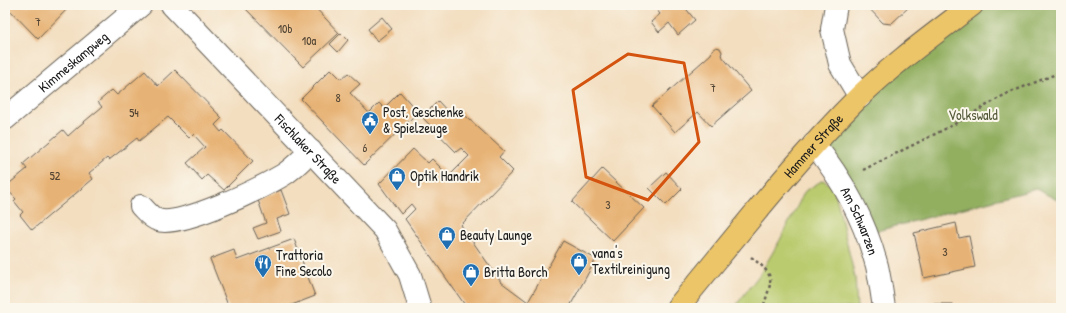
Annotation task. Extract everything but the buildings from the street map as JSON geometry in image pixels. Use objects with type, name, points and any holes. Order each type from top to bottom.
[{"type":"main road","name":"Hammer Straße","points":[[677,308],[778,184],[814,144],[860,97],[901,60],[972,5]]},
{"type":"street","name":"Kimmeskampweg","points":[[5,119],[141,5]]},
{"type":"street","name":"Fischlaker Straße","points":[[172,5],[385,230],[410,275],[420,308]]},
{"type":"street","points":[[836,5],[832,29],[840,64],[860,97]]},
{"type":"street","name":"Am Schwarzen","points":[[814,144],[841,181],[862,222],[877,266],[884,308]]},
{"type":"street","points":[[142,206],[150,215],[158,220],[172,221],[202,214],[284,175],[311,151]]},
{"type":"path","points":[[841,181],[951,126],[1006,94],[1061,72]]},
{"type":"path","points":[[732,242],[768,270],[771,280],[763,308]]},
{"type":"highlighted area","points":[[628,54],[684,63],[699,142],[648,200],[586,177],[573,90]]},
{"type":"green space","name":"Volkswald","points":[[974,5],[1061,5],[1061,202],[1036,189],[873,232],[822,136]]},
{"type":"green space","points":[[823,180],[834,187],[855,278],[857,308],[734,308],[760,274],[780,240],[805,191]]},
{"type":"place","name":"Post, Geschenke & Spielzeuge","points":[[370,135]]},
{"type":"place","name":"Optik Handrik","points":[[397,191]]},
{"type":"place","name":"Beauty Launge","points":[[447,250]]},
{"type":"place","name":"vana's Textilreinigung","points":[[579,276]]},
{"type":"place","name":"Trattoria Fine Secolo","points":[[263,278]]},
{"type":"place","name":"Britta Borch","points":[[471,287]]}]
